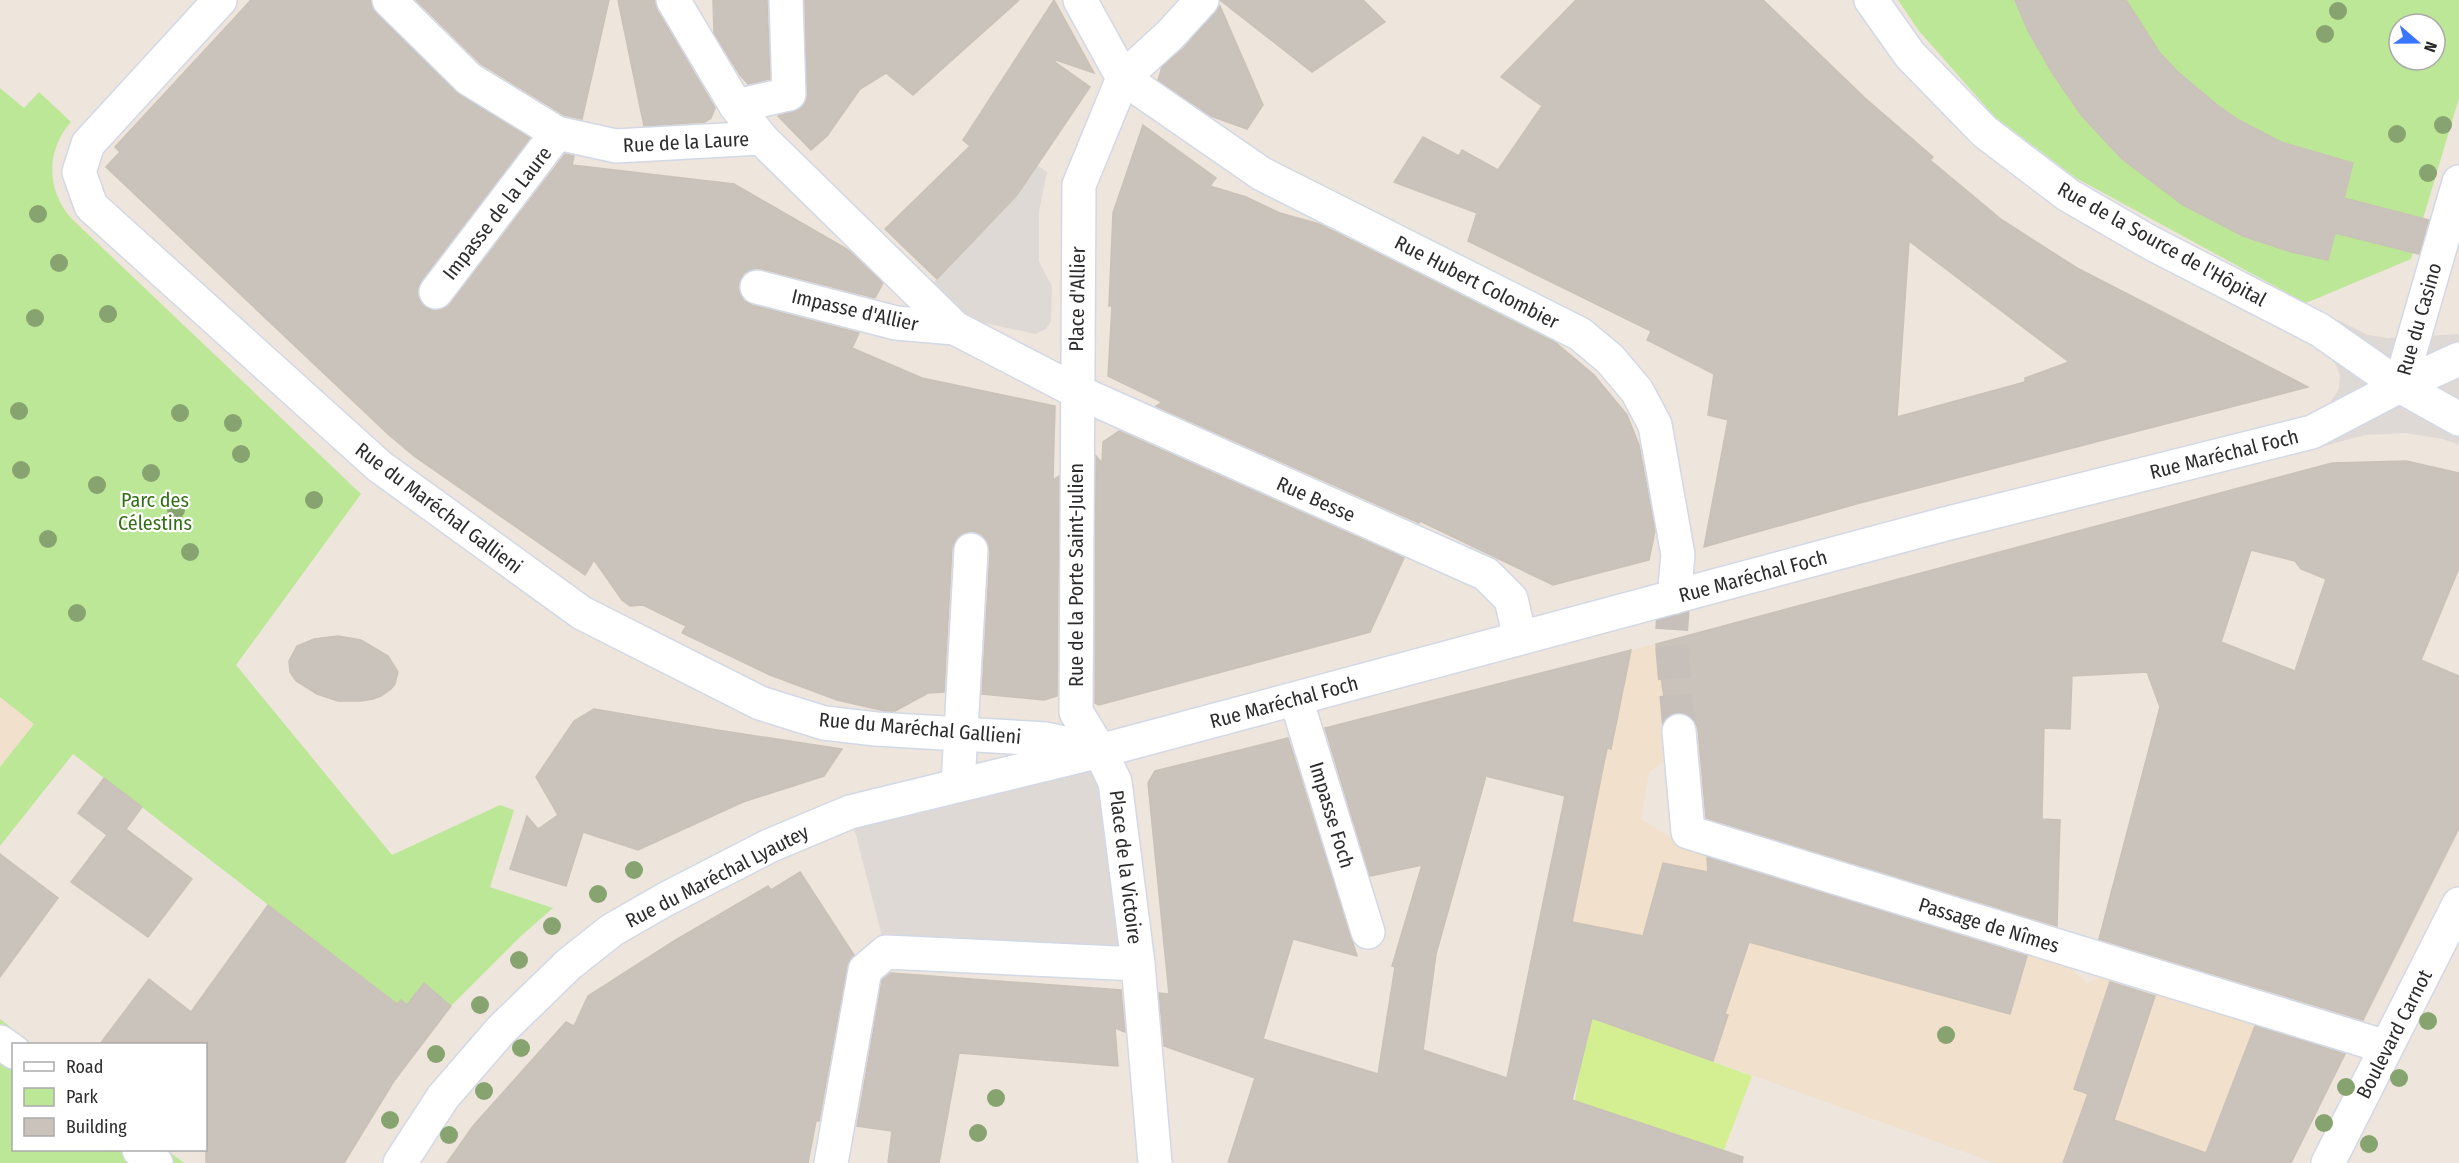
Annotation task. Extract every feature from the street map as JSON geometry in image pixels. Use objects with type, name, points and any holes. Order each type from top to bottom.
[{"type":"street","name":"Rue du Maréchal Gallieni","points":[[220,0],[88,144],[79,172],[92,206],[378,466],[582,613],[760,703],[824,723],[1046,739],[1100,751]]},
{"type":"street","name":"Rue de la Laure","points":[[390,0],[469,79],[557,134],[616,146],[761,138],[955,328]]},
{"type":"street","points":[[673,0],[736,106],[761,138]]},
{"type":"street","points":[[736,106],[789,94],[786,0]]},
{"type":"street","points":[[1080,0],[1123,78],[1170,35],[1202,0]]},
{"type":"street","name":"Rue de la Source de l'Hôpital","points":[[1871,0],[1910,55],[1985,132],[2068,195],[2151,243],[2320,330],[2400,386],[2459,419]]},
{"type":"street","name":"Place d'Allier","points":[[1076,392],[1078,185],[1123,78]]},
{"type":"street","name":"Rue Hubert Colombier","points":[[1123,78],[1263,174],[1580,334],[1610,358],[1637,391],[1655,425],[1678,555],[1674,597]]},
{"type":"street","name":"Impasse de la Laure","points":[[436,292],[557,134]]},
{"type":"street","name":"Rue du Casino","points":[[2400,386],[2459,182]]},
{"type":"street","name":"Impasse d'Allier","points":[[757,287],[896,323],[955,328]]},
{"type":"street","points":[[955,328],[1076,392]]},
{"type":"street","name":"Rue Maréchal Foch","points":[[1100,751],[1934,527],[2312,432],[2400,386],[2459,359]]},
{"type":"street","name":"Rue Besse","points":[[1076,392],[1486,574],[1511,599],[1520,638]]},
{"type":"street","name":"Rue de la Porte Saint-Julien","points":[[1076,392],[1076,712],[1100,751]]},
{"type":"street","points":[[970,550],[958,784],[1100,751]]},
{"type":"street","name":"Impasse Foch","points":[[1296,699],[1368,932]]},
{"type":"street","name":"Passage de Nîmes","points":[[1678,731],[1689,832],[2386,1047]]},
{"type":"street","name":"Place de la Victoire","points":[[831,1163],[865,970],[886,952],[1138,964],[1115,782],[1100,751]]},
{"type":"street","name":"Rue du Maréchal Lyautey","points":[[400,1163],[443,1097],[501,1030],[569,964],[612,930],[666,899],[769,846],[850,812],[958,784]]},
{"type":"street","name":"Boulevard Carnot","points":[[2328,1163],[2459,904]]},
{"type":"street","points":[[1138,964],[1155,1163]]},
{"type":"street","points":[[141,1151],[156,1163]]},
{"type":"shaded area","points":[[1037,165],[1047,172],[1039,211],[1039,262],[1052,286],[1051,321],[1046,329],[1035,334],[971,320],[964,316],[932,284],[1016,197]]},
{"type":"shaded area","points":[[2338,320],[2368,335],[2388,338],[2459,334],[2459,445],[2443,439],[2405,433],[2365,435],[2316,448],[2308,415],[2326,409],[2339,389],[2340,375],[2335,363],[2323,352]]},
{"type":"shaded area","points":[[1668,641],[1669,731],[1663,762],[1649,772],[1641,819],[1672,838],[2057,956],[2087,983],[2110,972],[2339,1042],[2345,1055],[2291,1163],[1995,1163],[1713,1061],[1513,1050],[1571,767],[1587,726],[1591,660]]},
{"type":"shaded area","points":[[0,697],[34,724],[0,767]]},
{"type":"shaded area","points":[[1100,751],[1138,964],[886,952],[850,812]]},
{"type":"green space","points":[[1898,0],[2459,0],[2459,98],[2411,259],[2306,303],[2076,178],[1995,117],[1919,31]]},
{"type":"green space","name":"Parc des Célestins","points":[[0,88],[24,108],[39,92],[71,122],[57,145],[52,170],[57,195],[71,218],[361,494],[236,665],[392,855],[500,805],[514,810],[490,887],[553,908],[521,936],[451,1006],[424,984],[407,1005],[397,1004],[73,754],[0,846],[0,767],[34,724],[0,697]]},
{"type":"green space","points":[[1592,1018],[1752,1076],[1719,1163],[1228,1163],[1255,1078],[1439,1138],[1464,1063],[1575,1101],[1580,1065]]},
{"type":"green space","points":[[0,1019],[31,1043],[12,1043],[12,1151],[168,1151],[184,1163],[0,1163]]},
{"type":"building","points":[[251,0],[371,0],[376,13],[456,92],[530,138],[421,281],[418,289],[419,299],[425,307],[433,310],[443,309],[451,303],[565,154],[574,156],[572,165],[734,184],[847,249],[883,283],[875,298],[762,269],[753,269],[744,273],[739,282],[739,293],[744,301],[859,333],[852,348],[922,378],[1055,406],[1053,480],[1059,476],[1057,696],[1044,700],[982,694],[990,551],[987,541],[981,534],[973,531],[963,533],[956,539],[952,548],[944,692],[928,693],[895,711],[885,711],[837,700],[770,675],[682,633],[686,626],[643,605],[630,606],[622,600],[594,560],[585,575],[414,456],[389,435],[106,167],[120,152],[115,147]]},
{"type":"building","points":[[416,0],[609,0],[582,119],[564,115],[481,64]]},
{"type":"building","points":[[618,0],[654,0],[657,10],[715,108],[711,118],[705,122],[644,126]]},
{"type":"building","points":[[713,0],[767,0],[770,79],[748,84],[740,75],[714,33]]},
{"type":"building","points":[[805,0],[1019,0],[913,95],[886,73],[860,89],[827,136],[811,150],[778,116],[800,109],[806,101]]},
{"type":"building","points":[[1054,0],[1094,73],[1056,60],[1055,62],[1090,87],[1017,195],[937,279],[885,229],[970,146],[963,140]]},
{"type":"building","points":[[1220,0],[1363,0],[1385,22],[1312,72]]},
{"type":"building","points":[[1576,0],[1763,0],[1865,98],[1933,157],[1930,160],[2002,220],[2077,268],[2308,387],[1860,503],[1704,547],[1728,420],[1708,415],[1714,374],[1647,340],[1651,331],[1468,241],[1477,213],[1394,182],[1423,137],[1459,156],[1462,150],[1498,170],[1542,106],[1501,77]],"holes":[[[1909,241],[2069,362],[2025,378],[2025,382],[1897,417]]]},
{"type":"building","points":[[2015,0],[2126,0],[2160,53],[2178,72],[2216,104],[2237,119],[2281,142],[2353,163],[2344,198],[2429,220],[2419,254],[2335,233],[2328,260],[2291,252],[2243,236],[2183,205],[2122,159],[2082,116],[2053,74],[2028,31]]},
{"type":"building","points":[[1220,6],[1263,105],[1247,129],[1211,116],[1158,80],[1162,67],[1184,48]]},
{"type":"building","points":[[1143,125],[1216,178],[1210,186],[1246,197],[1280,213],[1319,224],[1556,343],[1594,375],[1627,415],[1639,445],[1655,531],[1649,560],[1553,585],[1420,521],[1419,523],[1156,406],[1162,402],[1108,376],[1112,306],[1109,306],[1113,213]]},
{"type":"building","points":[[1119,431],[1404,558],[1370,632],[1099,705],[1095,703],[1096,456],[1102,463],[1103,442]]},
{"type":"building","points":[[2406,461],[2459,473],[2459,568],[2421,660],[2459,676],[2459,828],[2363,1020],[2099,939],[2160,707],[2147,672],[2072,676],[2070,729],[2044,728],[2042,819],[2060,820],[2057,926],[1706,818],[1698,729],[1694,720],[1686,714],[1677,712],[1667,717],[1656,644],[2332,463]],"holes":[[[2251,550],[2295,561],[2301,569],[2326,579],[2295,671],[2221,642]]]},
{"type":"building","points":[[338,636],[361,640],[388,656],[398,672],[391,689],[373,699],[338,701],[317,694],[296,681],[290,672],[289,661],[297,646],[314,639]]},
{"type":"building","points":[[1631,650],[1611,749],[1607,748],[1572,922],[1643,936],[1663,863],[1708,872],[1707,857],[2027,956],[2010,1014],[1749,942],[1725,1014],[1728,1015],[1713,1061],[1592,1018],[1572,1100],[1743,1157],[1742,1163],[1228,1163],[1255,1078],[1164,1046],[1159,993],[1169,994],[1148,783],[1155,771],[1288,738],[1357,956],[1293,939],[1263,1039],[1378,1074],[1395,967],[1392,966],[1422,865],[1370,876],[1325,728]],"holes":[[[1486,776],[1565,796],[1507,1078],[1423,1050],[1436,954]]]},
{"type":"building","points":[[594,709],[842,749],[824,776],[743,802],[638,850],[583,832],[566,886],[510,869],[527,816],[538,829],[558,815],[536,777],[574,721]]},
{"type":"building","points":[[104,778],[142,807],[126,829],[192,879],[148,937],[71,882],[107,835],[78,813]]},
{"type":"building","points":[[0,854],[58,898],[0,977]]},
{"type":"building","points":[[800,872],[854,955],[847,967],[819,1121],[816,1121],[808,1163],[447,1163],[473,1126],[566,1022],[574,1026],[588,996],[674,941],[768,886],[771,890]]},
{"type":"building","points":[[268,905],[397,1004],[401,1000],[407,1005],[424,983],[451,1006],[394,1081],[344,1163],[206,1163],[207,1043],[101,1043],[149,979],[191,1012]]},
{"type":"building","points":[[891,973],[1121,990],[1125,1032],[1115,1028],[1118,1066],[959,1053],[939,1163],[888,1163],[892,1131],[857,1126],[882,980]]},
{"type":"building","points":[[2110,982],[2155,996],[2114,1120],[2206,1153],[2255,1026],[2345,1054],[2291,1163],[2063,1163],[2088,1094],[2074,1089]]},
{"type":"tunnel","points":[[1674,597],[1671,639],[1679,731]]}]
